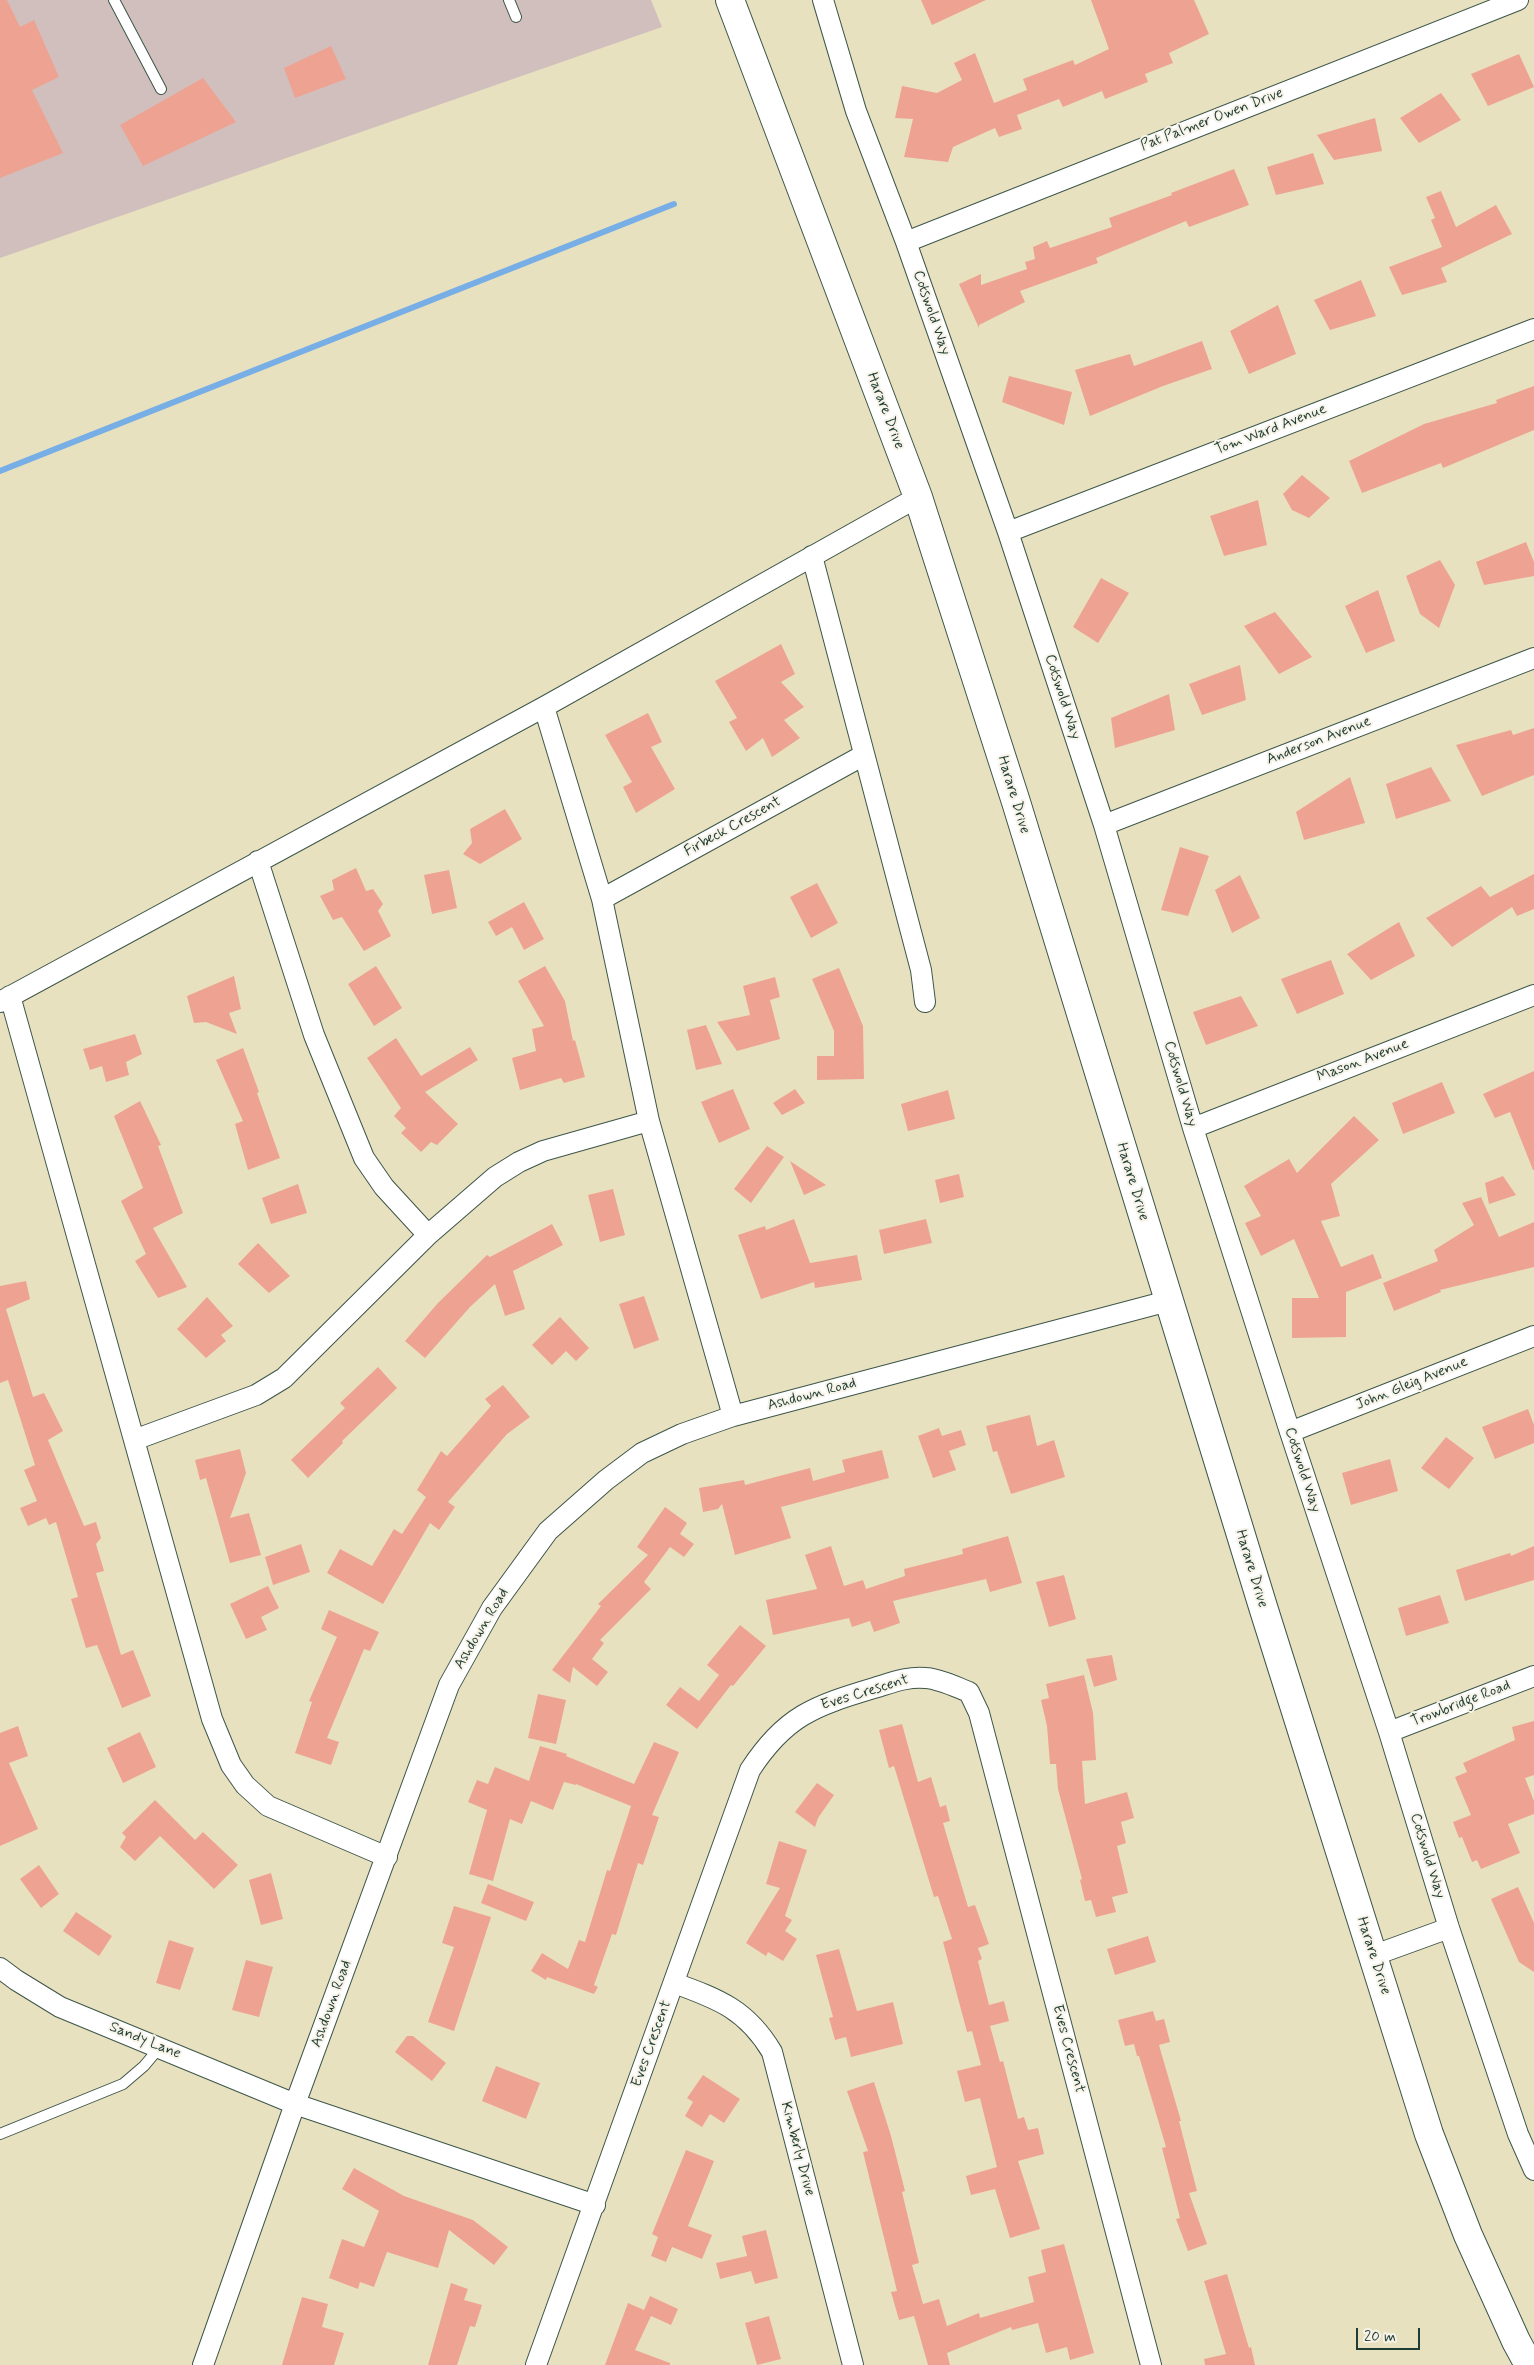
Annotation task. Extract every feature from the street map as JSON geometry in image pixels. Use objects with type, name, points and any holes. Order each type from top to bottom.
[{"type":"main road","name":"Harare Drive","points":[[730,0],[918,498],[1016,802],[1168,1300],[1429,2134],[1468,2235],[1516,2341],[1529,2365]]},
{"type":"street","name":"Cotswold Way","points":[[823,0],[856,111],[906,242],[1008,532],[1104,825],[1193,1128],[1290,1432],[1389,1732],[1449,1928],[1518,2134],[1534,2170]]},
{"type":"street","name":"Pat Palmer Owen Drive","points":[[906,242],[1518,0]]},
{"type":"street","name":"Tom Ward Avenue","points":[[1008,532],[1534,328]]},
{"type":"street","points":[[387,1857],[268,1806],[244,1785],[231,1765],[212,1719],[134,1440],[5,999],[544,707],[918,498]]},
{"type":"street","points":[[812,556],[921,970],[925,1002]]},
{"type":"street","name":"Anderson Avenue","points":[[1104,825],[1534,658]]},
{"type":"street","points":[[544,707],[602,899],[648,1121],[733,1416]]},
{"type":"street","name":"Firbeck Crescent","points":[[602,899],[864,755]]},
{"type":"street","points":[[258,861],[314,1035],[364,1158],[384,1187],[428,1235]]},
{"type":"street","name":"Mason Avenue","points":[[1193,1128],[1534,995]]},
{"type":"street","points":[[134,1440],[256,1395],[284,1378],[428,1235],[495,1178],[519,1162],[543,1151],[648,1121]]},
{"type":"street","name":"Ashdown Road","points":[[203,2365],[295,2104],[449,1685],[492,1608],[548,1531],[606,1480],[642,1454],[682,1434],[733,1416],[1168,1300]]},
{"type":"street","name":"John Gleig Avenue","points":[[1290,1432],[1534,1336]]},
{"type":"street","name":"Trowbridge Road","points":[[1389,1732],[1534,1676]]},
{"type":"street","name":"Eves Crescent","points":[[536,2365],[750,1770],[764,1748],[781,1730],[823,1703],[908,1678],[927,1678],[969,1692],[982,1722],[1151,2365]]},
{"type":"street","points":[[1372,1956],[1449,1928]]},
{"type":"street","name":"Sandy Lane","points":[[0,1968],[60,2007],[295,2104],[595,2205]]},
{"type":"street","name":"Kimberly Drive","points":[[674,1983],[711,1996],[744,2018],[759,2031],[772,2052],[853,2365]]},
{"type":"lane","points":[[114,0],[161,89]]},
{"type":"lane","points":[[509,0],[516,17]]},
{"type":"lane","points":[[0,2134],[123,2084],[144,2066],[160,2047]]},
{"type":"shaded area","points":[[0,0],[651,0],[662,27],[0,258]]},
{"type":"building","points":[[0,0],[7,0],[20,27],[34,20],[59,77],[32,90],[63,153],[0,178]]},
{"type":"building","points":[[921,0],[986,0],[932,25]]},
{"type":"building","points":[[1091,0],[1194,0],[1209,34],[1169,53],[1173,63],[1145,74],[1148,82],[1105,99],[1102,91],[1063,107],[1059,99],[1017,115],[1022,129],[999,137],[995,128],[953,147],[948,162],[904,157],[913,119],[895,118],[902,86],[937,93],[962,80],[954,63],[975,53],[994,103],[1027,90],[1023,79],[1073,60],[1075,65],[1109,49]]},
{"type":"building","points":[[331,46],[346,79],[295,98],[284,68]]},
{"type":"building","points":[[1519,54],[1534,87],[1488,106],[1471,74]]},
{"type":"building","points":[[203,78],[236,122],[143,166],[120,125]]},
{"type":"building","points":[[1441,93],[1461,120],[1419,143],[1400,118]]},
{"type":"building","points":[[1375,118],[1382,151],[1334,160],[1317,135]]},
{"type":"building","points":[[1313,153],[1324,184],[1276,195],[1267,167]]},
{"type":"building","points":[[1234,169],[1249,205],[1189,227],[1186,221],[1096,258],[1098,263],[1020,291],[1025,302],[979,325],[979,328],[959,284],[981,274],[981,285],[1027,269],[1025,262],[1035,259],[1033,247],[1047,241],[1050,248],[1112,227],[1109,218],[1172,195],[1171,193]]},
{"type":"building","points":[[1441,191],[1456,227],[1496,205],[1512,234],[1441,268],[1447,282],[1402,295],[1389,267],[1442,247],[1431,220],[1435,218],[1426,197]]},
{"type":"building","points":[[1361,280],[1376,316],[1330,330],[1314,300]]},
{"type":"building","points":[[1278,305],[1296,354],[1249,374],[1230,331]]},
{"type":"building","points":[[1202,341],[1212,369],[1163,386],[1090,416],[1075,370],[1130,354],[1134,366]]},
{"type":"building","points":[[1009,376],[1072,392],[1064,425],[1002,402]]},
{"type":"building","points":[[1534,386],[1534,430],[1443,468],[1441,463],[1362,493],[1349,461],[1424,424],[1497,403],[1496,400]]},
{"type":"building","points":[[1302,475],[1330,498],[1309,518],[1292,510],[1283,494]]},
{"type":"building","points":[[1258,500],[1267,545],[1224,556],[1210,516]]},
{"type":"building","points":[[1526,542],[1534,562],[1534,576],[1484,585],[1476,562]]},
{"type":"building","points":[[1440,560],[1455,585],[1439,628],[1420,614],[1406,576]]},
{"type":"building","points":[[1101,578],[1129,593],[1098,643],[1073,627]]},
{"type":"building","points":[[1378,590],[1395,641],[1366,653],[1345,606]]},
{"type":"building","points":[[1275,612],[1312,657],[1279,674],[1244,626]]},
{"type":"building","points":[[781,644],[795,674],[781,682],[804,707],[784,720],[800,738],[772,757],[763,738],[746,751],[729,722],[737,718],[715,681]]},
{"type":"building","points":[[1240,665],[1246,700],[1202,715],[1189,684]]},
{"type":"building","points":[[1169,694],[1175,730],[1115,748],[1111,718]]},
{"type":"building","points":[[648,713],[662,742],[651,747],[675,789],[636,813],[623,787],[632,782],[605,735]]},
{"type":"building","points":[[1534,728],[1534,775],[1482,796],[1456,745],[1511,730],[1513,735]]},
{"type":"building","points":[[1431,767],[1451,801],[1396,819],[1386,784]]},
{"type":"building","points":[[1350,777],[1365,823],[1304,840],[1296,812]]},
{"type":"building","points":[[505,809],[522,839],[480,864],[463,854],[472,843],[470,829]]},
{"type":"building","points":[[1180,847],[1209,856],[1188,916],[1161,910]]},
{"type":"building","points":[[356,868],[366,891],[373,889],[383,904],[378,911],[391,936],[364,951],[342,917],[333,920],[320,896],[334,890],[332,880]]},
{"type":"building","points":[[449,870],[457,908],[432,914],[424,875]]},
{"type":"building","points":[[1534,874],[1534,909],[1517,916],[1512,907],[1452,947],[1426,918],[1481,886],[1490,897]]},
{"type":"building","points":[[1240,875],[1260,918],[1232,933],[1215,890]]},
{"type":"building","points":[[817,883],[838,923],[811,938],[790,897]]},
{"type":"building","points":[[524,902],[544,939],[524,950],[512,927],[496,936],[488,922]]},
{"type":"building","points":[[1399,922],[1415,956],[1371,980],[1347,954]]},
{"type":"building","points":[[1331,960],[1344,994],[1297,1014],[1281,979]]},
{"type":"building","points":[[376,966],[402,1008],[374,1026],[348,984]]},
{"type":"building","points":[[545,966],[565,1001],[573,1041],[575,1040],[585,1077],[564,1083],[561,1078],[520,1090],[512,1058],[536,1051],[532,1029],[544,1026],[518,981]]},
{"type":"building","points":[[839,968],[863,1026],[864,1079],[817,1080],[817,1056],[834,1056],[834,1031],[812,979]]},
{"type":"building","points":[[234,976],[241,1009],[229,1013],[237,1034],[206,1022],[194,1023],[187,996]]},
{"type":"building","points":[[775,977],[780,997],[770,1000],[780,1039],[737,1051],[717,1022],[750,1015],[743,986]]},
{"type":"building","points":[[1241,996],[1258,1026],[1206,1045],[1193,1012]]},
{"type":"building","points":[[706,1025],[722,1064],[696,1070],[687,1030]]},
{"type":"building","points":[[135,1034],[142,1054],[126,1062],[129,1075],[106,1082],[102,1066],[90,1070],[83,1049]]},
{"type":"building","points":[[396,1038],[421,1076],[470,1047],[478,1060],[425,1092],[458,1124],[437,1145],[431,1142],[421,1152],[401,1133],[406,1128],[394,1116],[401,1108],[367,1058]]},
{"type":"building","points":[[243,1048],[280,1158],[248,1170],[235,1124],[243,1121],[216,1060]]},
{"type":"building","points":[[1534,1071],[1533,1170],[1510,1112],[1495,1118],[1483,1094]]},
{"type":"building","points":[[1442,1082],[1455,1113],[1403,1134],[1392,1103]]},
{"type":"building","points":[[733,1089],[750,1129],[719,1143],[701,1102]]},
{"type":"building","points":[[795,1089],[805,1103],[782,1115],[773,1103]]},
{"type":"building","points":[[948,1090],[955,1119],[908,1131],[901,1104]]},
{"type":"building","points":[[140,1101],[161,1145],[158,1146],[183,1213],[153,1228],[187,1287],[158,1298],[135,1261],[146,1254],[121,1201],[143,1188],[114,1116]]},
{"type":"building","points":[[1354,1116],[1379,1140],[1331,1184],[1340,1216],[1321,1221],[1341,1267],[1373,1254],[1382,1278],[1346,1292],[1346,1337],[1292,1338],[1292,1298],[1319,1298],[1294,1239],[1261,1256],[1245,1223],[1261,1216],[1244,1186],[1289,1159],[1297,1173]]},
{"type":"building","points":[[767,1146],[784,1157],[751,1203],[734,1189]]},
{"type":"building","points":[[790,1161],[826,1185],[804,1195]]},
{"type":"building","points":[[959,1174],[964,1197],[940,1203],[935,1180]]},
{"type":"building","points":[[1503,1176],[1516,1195],[1489,1204],[1485,1183]]},
{"type":"building","points":[[298,1184],[307,1213],[271,1224],[262,1198]]},
{"type":"building","points":[[613,1189],[625,1235],[600,1242],[588,1195]]},
{"type":"building","points":[[1481,1197],[1499,1237],[1534,1222],[1534,1267],[1440,1290],[1441,1292],[1394,1311],[1383,1283],[1438,1261],[1434,1250],[1474,1225],[1462,1203]]},
{"type":"building","points":[[794,1219],[810,1263],[857,1255],[862,1280],[815,1288],[814,1282],[761,1299],[738,1235],[765,1226],[766,1230]]},
{"type":"building","points":[[926,1219],[932,1243],[884,1254],[879,1230]]},
{"type":"building","points":[[552,1224],[563,1245],[513,1271],[525,1309],[505,1316],[495,1284],[470,1307],[425,1358],[405,1341],[438,1303],[487,1255],[490,1257]]},
{"type":"building","points":[[258,1243],[290,1276],[269,1293],[238,1264]]},
{"type":"building","points":[[26,1281],[30,1299],[6,1309],[33,1397],[44,1393],[63,1431],[48,1440],[84,1526],[96,1522],[101,1538],[96,1544],[104,1571],[96,1573],[121,1655],[133,1650],[151,1696],[122,1708],[97,1645],[86,1648],[71,1599],[78,1597],[56,1522],[49,1525],[46,1518],[28,1526],[20,1508],[37,1501],[24,1470],[35,1465],[8,1380],[0,1383],[0,1286]]},
{"type":"building","points":[[644,1296],[659,1340],[634,1349],[619,1304]]},
{"type":"building","points":[[207,1297],[233,1326],[221,1335],[226,1341],[206,1358],[177,1329]]},
{"type":"building","points":[[560,1317],[589,1348],[576,1361],[566,1351],[552,1365],[532,1345]]},
{"type":"building","points":[[378,1367],[397,1388],[342,1441],[343,1443],[308,1478],[291,1460],[345,1408],[340,1403]]},
{"type":"building","points":[[503,1385],[530,1417],[507,1434],[448,1502],[455,1507],[439,1530],[430,1523],[383,1604],[327,1573],[340,1549],[372,1566],[394,1529],[402,1534],[426,1497],[417,1490],[441,1451],[447,1456],[491,1406],[485,1399]]},
{"type":"building","points":[[1528,1409],[1534,1425],[1534,1443],[1495,1459],[1482,1427]]},
{"type":"building","points":[[1030,1415],[1037,1446],[1054,1440],[1065,1477],[1011,1494],[997,1451],[993,1452],[986,1426]]},
{"type":"building","points":[[939,1428],[942,1436],[961,1430],[966,1445],[949,1451],[956,1470],[933,1478],[918,1436]]},
{"type":"building","points":[[1446,1437],[1474,1458],[1449,1489],[1421,1468]]},
{"type":"building","points":[[240,1449],[246,1473],[230,1518],[249,1513],[261,1555],[230,1563],[206,1478],[200,1480],[195,1460]]},
{"type":"building","points":[[882,1450],[889,1478],[781,1507],[791,1538],[735,1555],[722,1504],[718,1509],[703,1512],[699,1488],[744,1480],[745,1485],[810,1468],[813,1481],[845,1472],[842,1460]]},
{"type":"building","points":[[1390,1459],[1398,1491],[1351,1505],[1342,1473]]},
{"type":"building","points":[[665,1507],[687,1523],[680,1534],[694,1544],[684,1557],[670,1547],[644,1582],[651,1589],[600,1640],[604,1643],[592,1659],[608,1672],[597,1686],[573,1667],[570,1683],[552,1670],[601,1606],[598,1604],[648,1555],[637,1547]]},
{"type":"building","points":[[1008,1536],[1022,1583],[990,1592],[986,1579],[893,1601],[900,1623],[874,1632],[870,1621],[852,1627],[849,1618],[773,1635],[766,1600],[817,1589],[805,1555],[831,1546],[844,1586],[863,1580],[866,1589],[905,1576],[904,1569],[963,1554],[962,1549]]},
{"type":"building","points":[[301,1544],[310,1572],[273,1585],[265,1557]]},
{"type":"building","points":[[1534,1546],[1534,1580],[1465,1601],[1456,1570],[1510,1553],[1511,1556]]},
{"type":"building","points":[[1064,1575],[1076,1619],[1049,1627],[1036,1582]]},
{"type":"building","points":[[268,1586],[279,1608],[261,1617],[267,1630],[246,1639],[230,1604]]},
{"type":"building","points":[[1440,1595],[1449,1623],[1406,1636],[1398,1608]]},
{"type":"building","points":[[329,1610],[379,1632],[370,1651],[364,1649],[327,1738],[339,1742],[331,1765],[295,1753],[312,1702],[309,1701],[337,1637],[321,1629]]},
{"type":"building","points":[[740,1625],[766,1646],[733,1686],[731,1685],[697,1729],[666,1705],[680,1687],[699,1701],[719,1675],[707,1665]]},
{"type":"building","points":[[1112,1655],[1117,1680],[1094,1687],[1086,1659]]},
{"type":"building","points":[[1084,1675],[1093,1713],[1096,1760],[1082,1761],[1085,1804],[1127,1792],[1134,1818],[1121,1822],[1126,1843],[1117,1846],[1128,1893],[1112,1897],[1116,1912],[1096,1917],[1091,1900],[1085,1901],[1080,1880],[1082,1879],[1058,1789],[1056,1764],[1050,1764],[1047,1726],[1041,1700],[1049,1698],[1046,1684]]},
{"type":"building","points":[[538,1694],[566,1700],[556,1744],[528,1738]]},
{"type":"building","points":[[1534,1721],[1534,1775],[1525,1778],[1534,1801],[1534,1814],[1508,1824],[1520,1853],[1481,1869],[1477,1860],[1472,1862],[1462,1837],[1459,1838],[1453,1822],[1471,1815],[1455,1777],[1467,1772],[1463,1763],[1515,1740],[1512,1727]]},
{"type":"building","points":[[902,1724],[918,1782],[931,1777],[940,1807],[946,1805],[950,1821],[943,1823],[968,1907],[975,1905],[989,1944],[978,1948],[982,1959],[978,1961],[989,2005],[1004,2001],[1009,2021],[990,2026],[1000,2062],[1003,2061],[1018,2119],[1024,2117],[1028,2130],[1038,2128],[1044,2154],[1018,2161],[1040,2229],[1010,2238],[995,2189],[971,2195],[966,2176],[997,2167],[980,2098],[965,2102],[957,2071],[981,2065],[972,2031],[967,2032],[943,1942],[952,1939],[938,1896],[934,1897],[894,1766],[889,1768],[879,1730]]},
{"type":"building","points":[[18,1726],[28,1756],[9,1763],[38,1829],[0,1846],[0,1733]]},
{"type":"building","points":[[140,1732],[156,1767],[123,1783],[107,1748]]},
{"type":"building","points":[[654,1742],[679,1752],[652,1815],[659,1817],[643,1865],[638,1863],[616,1935],[612,1934],[594,1985],[598,1987],[594,1994],[547,1977],[546,1980],[531,1971],[542,1953],[568,1969],[579,1940],[585,1942],[607,1870],[610,1871],[631,1806],[576,1784],[564,1782],[553,1810],[531,1801],[522,1824],[510,1819],[493,1881],[469,1874],[487,1810],[468,1802],[477,1780],[488,1784],[495,1767],[529,1781],[540,1746],[567,1754],[566,1756],[634,1784]]},
{"type":"building","points":[[817,1783],[834,1795],[818,1818],[815,1827],[795,1812]]},
{"type":"building","points":[[155,1800],[195,1840],[203,1832],[238,1865],[214,1889],[160,1836],[135,1861],[120,1847],[126,1837],[122,1833]]},
{"type":"building","points":[[779,1841],[807,1850],[785,1916],[792,1920],[785,1931],[797,1939],[783,1961],[768,1952],[766,1956],[746,1943],[780,1888],[766,1884]]},
{"type":"building","points":[[39,1865],[59,1894],[41,1908],[20,1879]]},
{"type":"building","points":[[271,1873],[283,1919],[261,1925],[249,1880]]},
{"type":"building","points":[[488,1884],[534,1902],[526,1921],[481,1903]]},
{"type":"building","points":[[1518,1887],[1534,1923],[1534,1972],[1519,1962],[1491,1899]]},
{"type":"building","points":[[454,1906],[491,1917],[454,2031],[428,2022],[454,1947],[442,1943]]},
{"type":"building","points":[[76,1912],[112,1936],[99,1956],[63,1931]]},
{"type":"building","points":[[1148,1936],[1156,1962],[1115,1975],[1107,1949]]},
{"type":"building","points":[[169,1940],[194,1948],[180,1990],[156,1983]]},
{"type":"building","points":[[839,1949],[857,2011],[893,2002],[903,2044],[851,2057],[846,2037],[835,2040],[829,2018],[833,2017],[816,1955]]},
{"type":"building","points":[[246,1960],[273,1967],[259,2017],[232,2010]]},
{"type":"building","points":[[1153,2011],[1156,2021],[1164,2019],[1170,2042],[1159,2045],[1181,2121],[1179,2121],[1197,2191],[1189,2193],[1207,2244],[1188,2251],[1176,2219],[1180,2218],[1162,2148],[1166,2147],[1139,2056],[1137,2056],[1134,2044],[1125,2046],[1118,2020]]},
{"type":"building","points":[[407,2036],[413,2036],[446,2063],[432,2081],[395,2052]]},
{"type":"building","points":[[496,2066],[540,2083],[526,2119],[482,2101]]},
{"type":"building","points":[[703,2075],[740,2099],[724,2123],[710,2114],[702,2127],[685,2116],[693,2102],[687,2098]]},
{"type":"building","points":[[874,2082],[891,2136],[905,2191],[902,2192],[919,2263],[912,2265],[923,2304],[939,2299],[947,2326],[979,2313],[980,2318],[1034,2302],[1028,2277],[1046,2272],[1041,2250],[1064,2244],[1094,2353],[1070,2360],[1067,2347],[1046,2353],[1038,2323],[1012,2330],[1011,2327],[947,2353],[950,2365],[928,2365],[914,2316],[899,2320],[891,2292],[897,2291],[863,2152],[868,2151],[847,2091]]},
{"type":"building","points":[[686,2150],[714,2161],[688,2226],[712,2235],[702,2259],[672,2247],[666,2262],[651,2256],[658,2237],[652,2234]]},
{"type":"building","points":[[354,2168],[404,2196],[473,2220],[508,2247],[494,2265],[449,2230],[438,2268],[387,2252],[374,2287],[360,2282],[358,2289],[329,2278],[342,2239],[364,2247],[379,2211],[342,2189]]},
{"type":"building","points":[[766,2230],[778,2278],[755,2284],[751,2271],[720,2279],[716,2263],[747,2256],[742,2236]]},
{"type":"building","points":[[1227,2274],[1255,2365],[1205,2365],[1204,2359],[1226,2354],[1204,2281]]},
{"type":"building","points":[[451,2283],[468,2289],[464,2300],[482,2305],[475,2327],[470,2326],[457,2365],[428,2365]]},
{"type":"building","points":[[650,2296],[678,2309],[671,2325],[651,2316],[635,2350],[670,2363],[670,2365],[605,2365],[628,2303],[644,2310]]},
{"type":"building","points":[[302,2297],[328,2304],[322,2327],[344,2333],[334,2365],[282,2365]]},
{"type":"building","points":[[769,2316],[781,2359],[757,2365],[745,2323]]},
{"type":"waterway","points":[[0,471],[674,204]]}]
